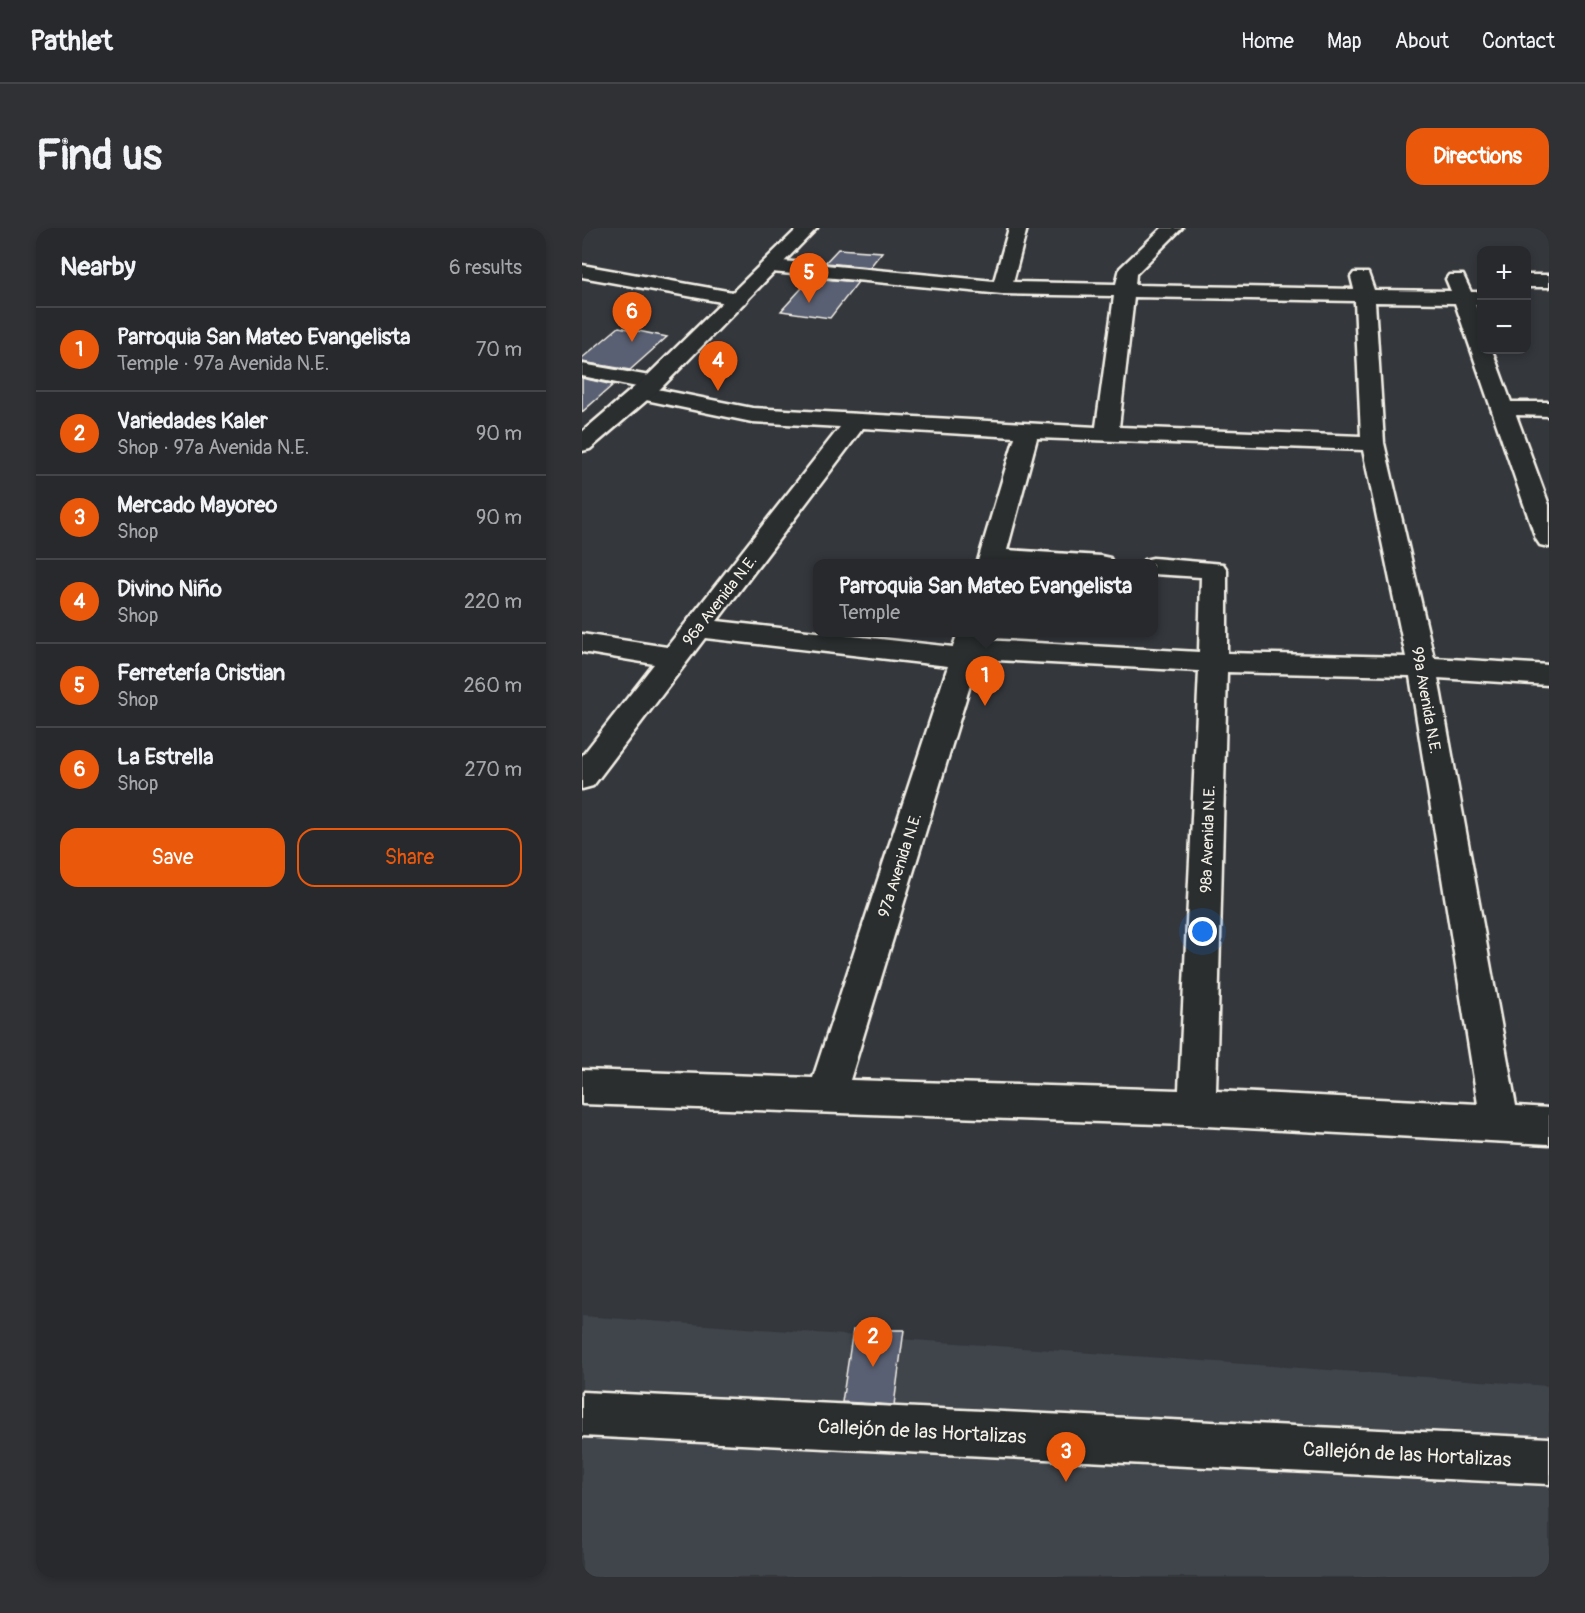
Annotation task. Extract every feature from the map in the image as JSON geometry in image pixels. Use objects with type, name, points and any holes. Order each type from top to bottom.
[{"type":"street","points":[[582,444],[647,387],[808,228]]},
{"type":"street","points":[[1005,279],[1018,228]]},
{"type":"street","points":[[1107,433],[1127,282],[1173,228]]},
{"type":"street","points":[[772,266],[834,273],[1005,279],[1127,282],[1354,282],[1467,292],[1477,330]]},
{"type":"street","points":[[1005,279],[1051,270]]},
{"type":"street","points":[[582,271],[738,299]]},
{"type":"street","points":[[1106,271],[1127,282]]},
{"type":"street","points":[[1127,282],[1151,272]]},
{"type":"street","points":[[1531,281],[1549,281]]},
{"type":"street","name":"99a Avenida N.E.","points":[[1354,282],[1372,443],[1422,667],[1500,1123]]},
{"type":"street","points":[[1531,298],[1549,298]]},
{"type":"street","points":[[1484,354],[1549,539]]},
{"type":"street","points":[[582,370],[752,415],[1028,431],[1372,443]]},
{"type":"street","points":[[1502,408],[1549,410]]},
{"type":"street","name":"96a Avenida N.E.","points":[[582,778],[856,422]]},
{"type":"street","points":[[991,559],[1028,431]]},
{"type":"street","name":"98a Avenida N.E.","points":[[1158,566],[1214,570],[1213,662],[1197,1108]]},
{"type":"street","points":[[698,628],[813,636]]},
{"type":"street","points":[[826,637],[1213,662],[1422,667],[1549,675]]},
{"type":"street","points":[[582,643],[674,658]]},
{"type":"street","name":"97a Avenida N.E.","points":[[826,1097],[968,647]]},
{"type":"street","points":[[582,1087],[1197,1108],[1549,1126]]},
{"type":"street","name":"Callejón de las Hortalizas","points":[[582,1414],[1549,1461]]},
{"type":"shaded area","points":[[582,1316],[1549,1386],[1549,1577],[582,1577]]},
{"type":"building","points":[[838,249],[882,252],[870,267],[825,263]]},
{"type":"building","points":[[811,278],[858,282],[830,318],[781,311]]},
{"type":"building","points":[[619,327],[667,337],[630,370],[582,362],[582,358]]},
{"type":"building","points":[[582,378],[613,385],[582,412]]},
{"type":"building","points":[[853,1330],[904,1330],[894,1405],[842,1402]]},
{"type":"place","name":"Ferretería Cristian","points":[[809,303]]},
{"type":"place","name":"La Estrella","points":[[632,342]]},
{"type":"place","name":"Divino Niño","points":[[718,391]]},
{"type":"place","name":"Parroquia San Mateo Evangelista","points":[[985,706]]},
{"type":"place","name":"Variedades Kaler","points":[[873,1367]]},
{"type":"place","name":"Mercado Mayoreo","points":[[1066,1482]]}]
